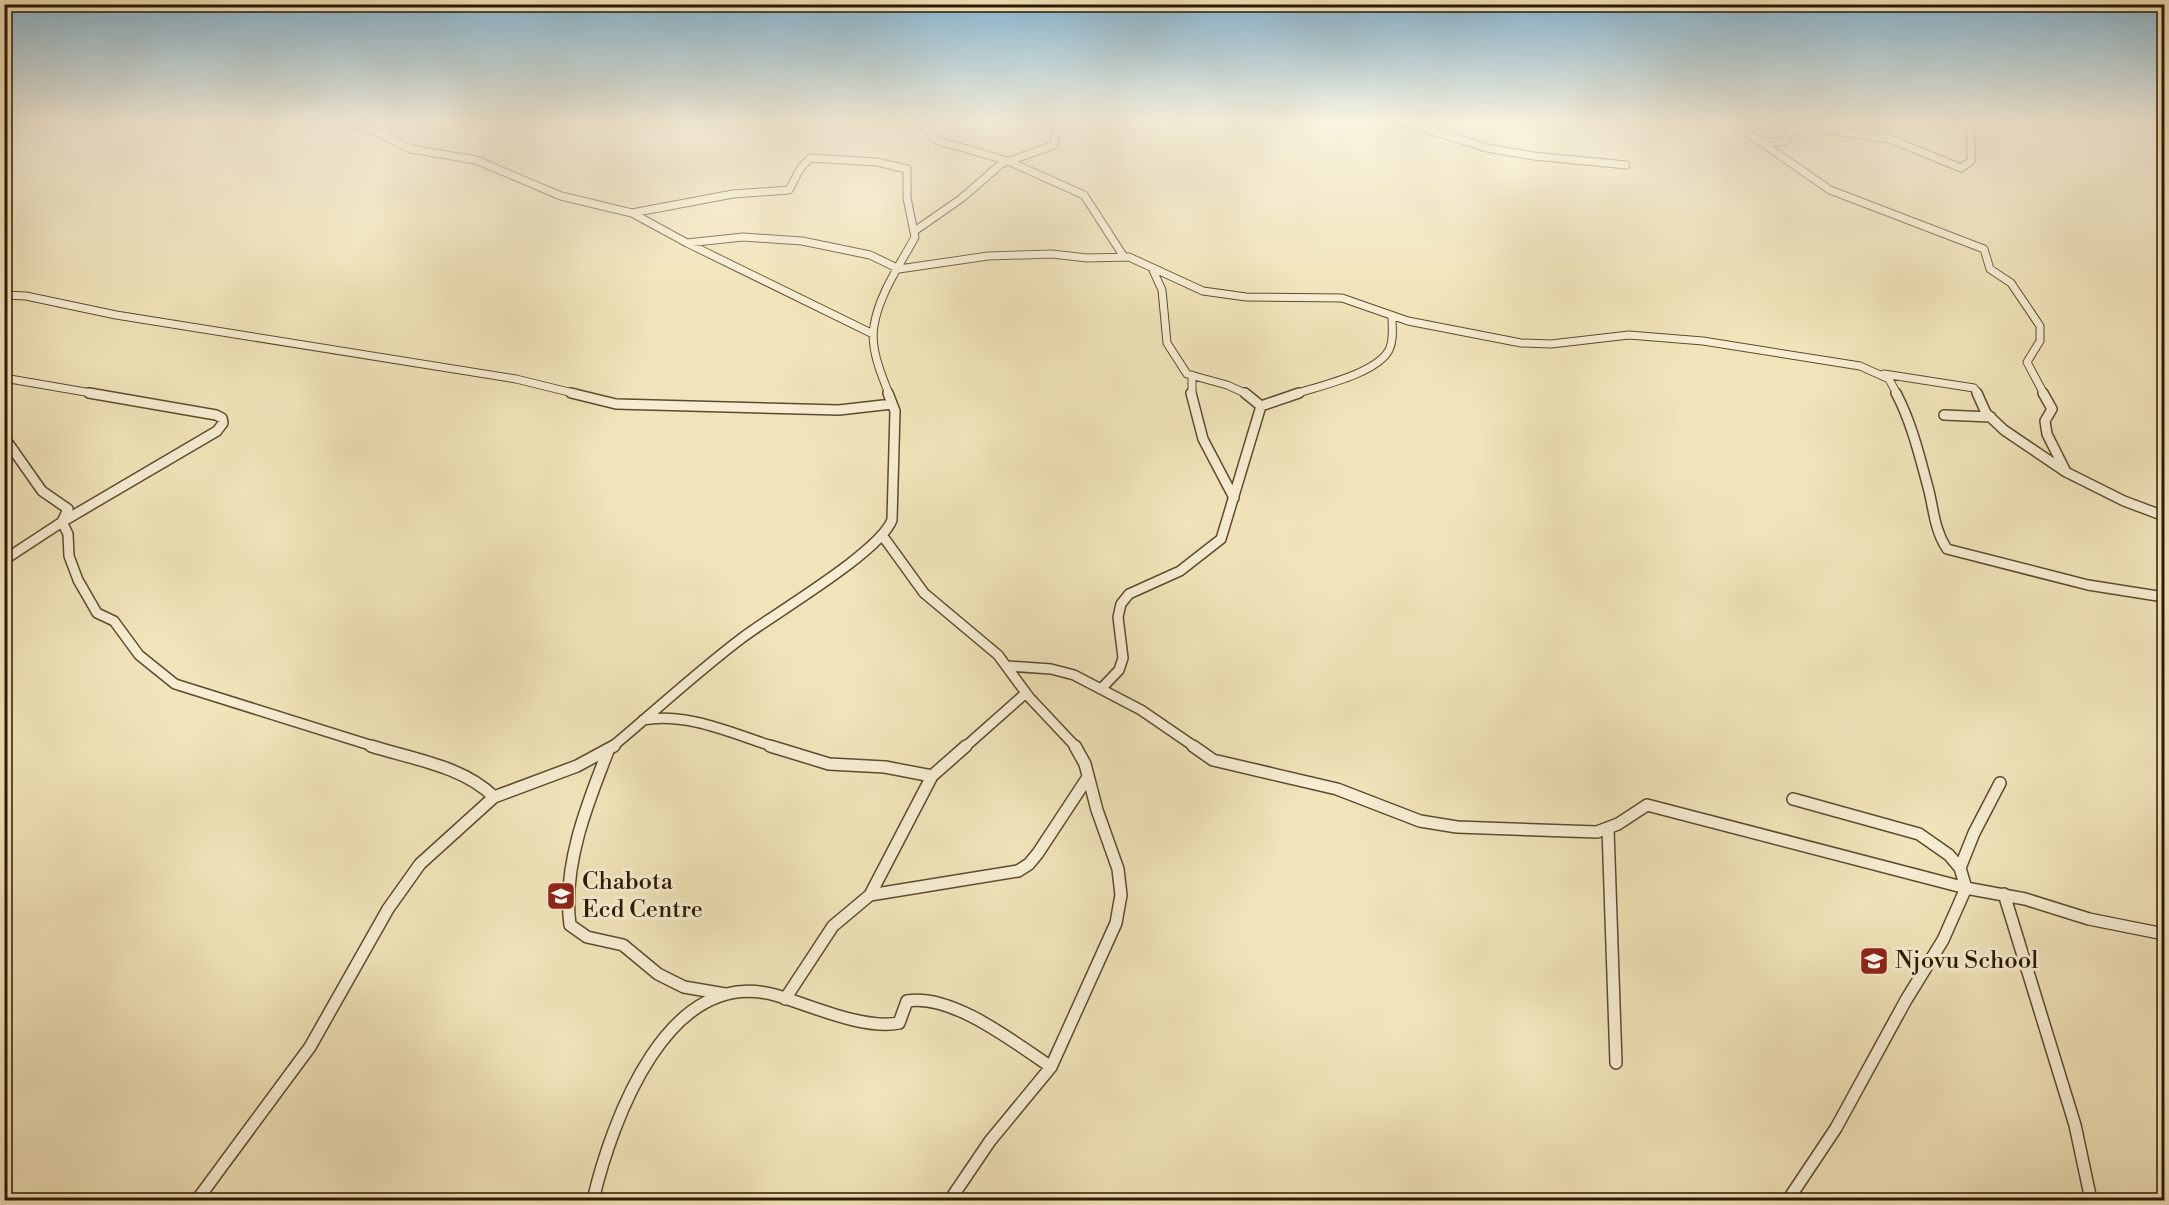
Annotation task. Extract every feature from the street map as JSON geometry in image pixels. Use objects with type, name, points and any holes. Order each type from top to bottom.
[{"type":"street","points":[[520,178],[561,196],[632,213],[687,243],[873,334]]},
{"type":"street","points":[[632,213],[647,208],[758,189],[789,190],[795,178]]},
{"type":"street","points":[[198,1200],[310,1047],[388,909],[420,864],[494,797],[577,766],[608,751],[741,638],[840,571],[882,535],[892,520],[895,411],[878,365],[873,334],[883,296],[913,244],[916,230],[907,198],[907,178]]},
{"type":"street","points":[[916,230],[962,198],[985,178]]},
{"type":"street","points":[[1047,178],[1084,195],[1124,257]]},
{"type":"street","points":[[1813,178],[1828,189],[1984,249],[1990,269],[2011,283],[2040,326],[2040,341],[2027,362],[2052,409],[2045,421],[2047,434],[2066,472]]},
{"type":"street","points":[[687,243],[743,237],[802,241],[870,255],[899,268],[979,256],[1052,254],[1087,258],[1124,257],[1137,259],[1203,291],[1246,297],[1342,298],[1392,317],[1441,329],[1536,345],[1629,335],[1703,341],[1860,366],[1881,374],[1974,388],[1982,400],[1984,411],[2042,458],[2124,501],[2164,516]]},
{"type":"street","points":[[1152,267],[1160,280],[1170,351],[1179,360],[1187,374],[1240,389],[1252,395],[1261,406]]},
{"type":"street","points":[[4,295],[26,296],[116,315],[516,380],[616,404],[839,410],[892,404]]},
{"type":"street","points":[[1261,406],[1376,364],[1388,354],[1393,342],[1392,317]]},
{"type":"street","points":[[1881,374],[1893,386],[1905,410],[1929,492],[1938,536],[1947,549],[2088,585],[2164,597]]},
{"type":"street","points":[[1192,375],[1191,400],[1208,453],[1234,498]]},
{"type":"street","points":[[4,378],[222,418],[223,423],[217,431],[62,522],[4,560]]},
{"type":"street","points":[[1101,689],[1119,670],[1123,658],[1118,617],[1121,604],[1128,594],[1180,571],[1221,539],[1261,406]]},
{"type":"street","points":[[1944,416],[1991,417]]},
{"type":"street","points":[[4,437],[42,491],[68,510],[62,522]]},
{"type":"street","points":[[62,522],[68,534],[69,556],[78,580],[98,612],[114,621],[139,655],[176,684],[464,775],[482,785],[494,797]]},
{"type":"street","points":[[882,535],[891,543],[916,584],[931,601],[969,629],[1007,666],[1026,693],[1073,742],[1083,759],[1093,799],[1119,866],[1121,905],[1052,1067],[969,1168],[951,1200]]},
{"type":"street","points":[[1007,666],[1062,671],[1141,710],[1213,760],[1337,789],[1420,821],[1457,827],[1580,833],[1608,829],[1647,805],[1966,888],[2004,894],[2089,919],[2164,934]]},
{"type":"street","points":[[785,999],[833,926],[870,895],[932,776],[1026,693]]},
{"type":"street","points":[[642,720],[660,717],[681,718],[829,764],[885,767],[932,776]]},
{"type":"street","points":[[608,751],[590,796],[573,853],[568,914],[570,925],[587,937],[622,945],[658,974],[684,987],[725,994]]},
{"type":"street","points":[[870,895],[1018,871],[1029,864],[1038,853],[1088,777]]},
{"type":"street","points":[[1960,868],[1974,833],[2001,783]]},
{"type":"street","points":[[1788,1200],[1836,1128],[1906,1000],[1943,940],[1966,888],[1960,868],[1940,847],[1918,834],[1793,799]]},
{"type":"street","points":[[1608,829],[1611,976],[1616,1063]]},
{"type":"street","points":[[2004,894],[2075,1125],[2091,1200]]},
{"type":"street","points":[[593,1200],[600,1170],[622,1108],[665,1036],[677,1021],[689,1012],[725,994],[749,990],[824,1012],[894,1025],[899,1023],[907,1001],[918,999],[978,1018],[1052,1067]]},
{"type":"place","name":"Chabota Ecd Centre","points":[[561,896]]},
{"type":"place","name":"Njovu School","points":[[1874,961]]}]
